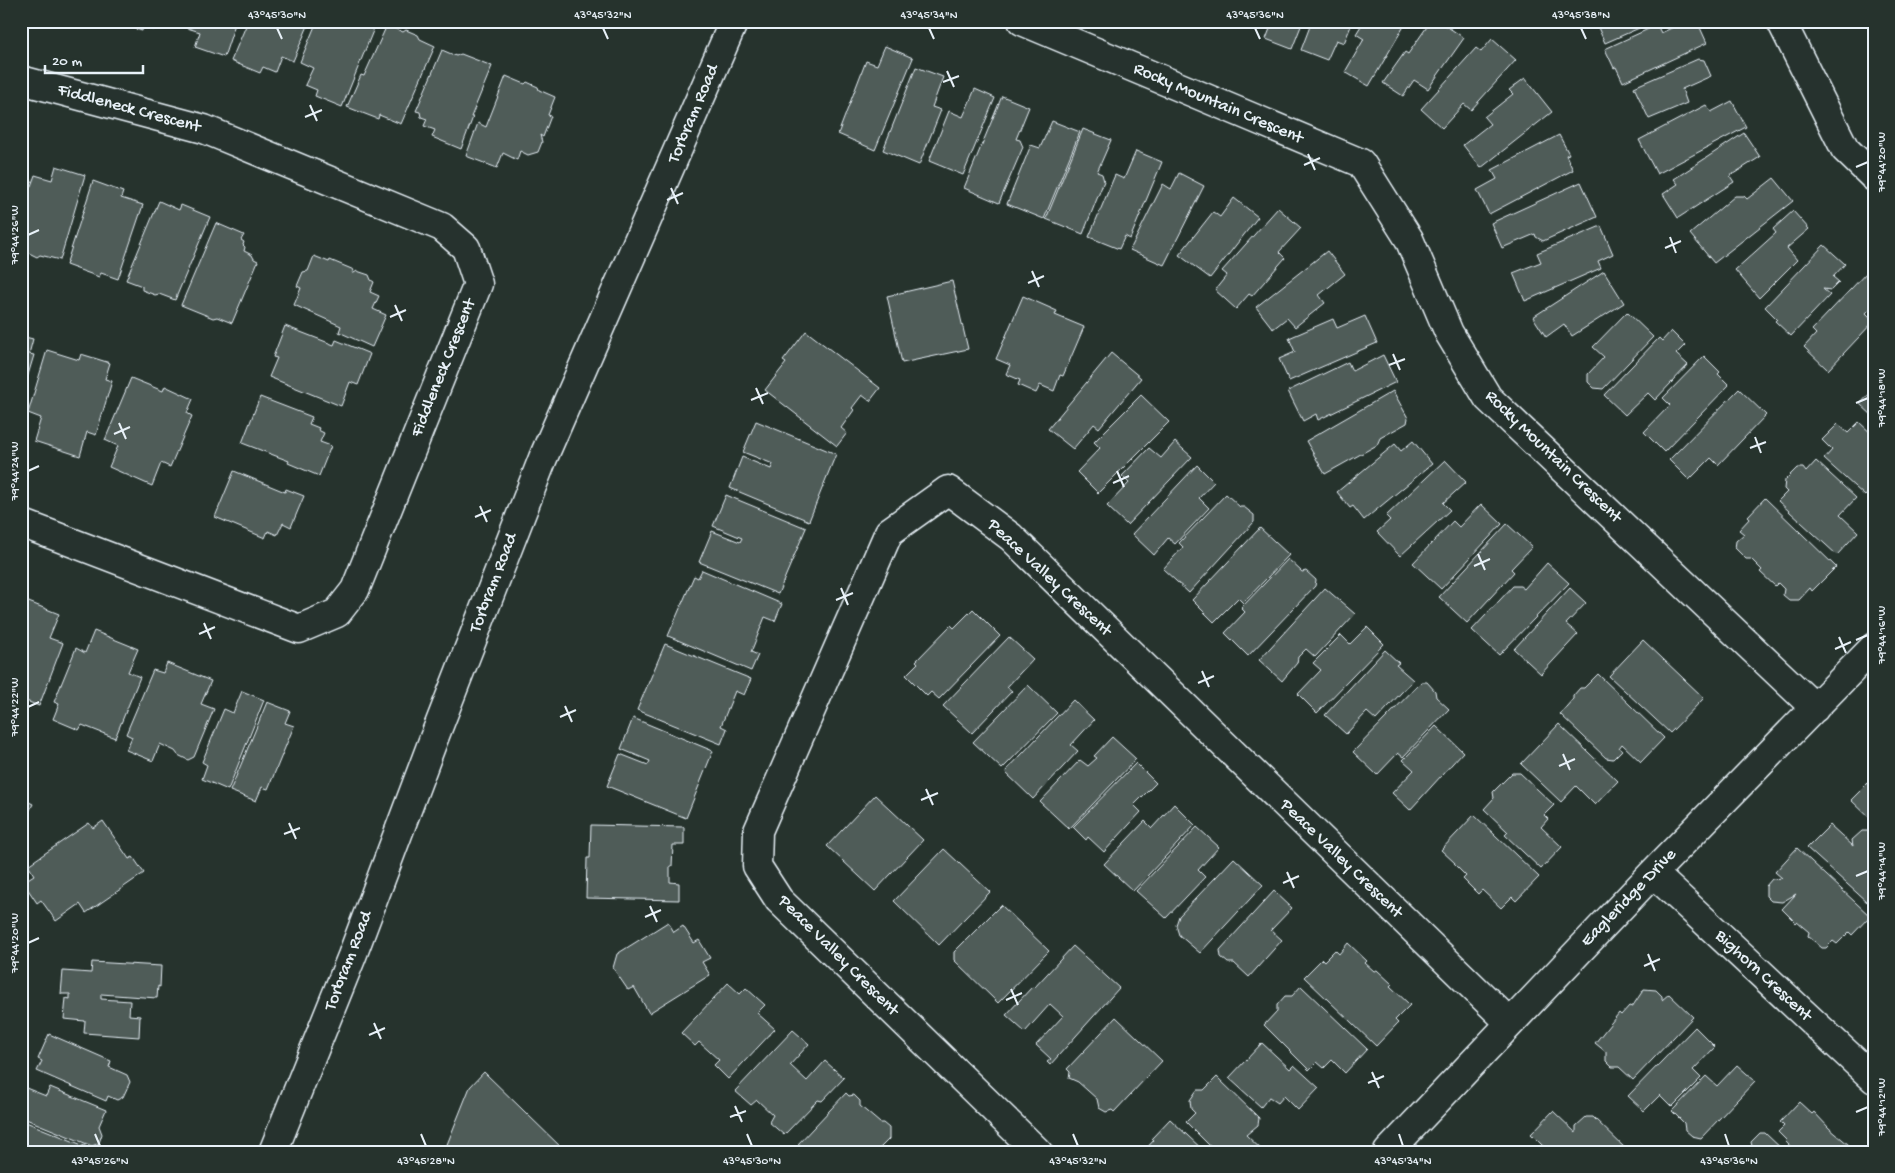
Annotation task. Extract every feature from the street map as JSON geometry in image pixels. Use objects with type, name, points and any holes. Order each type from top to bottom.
[{"type":"street","name":"Torbram Road","points":[[273,1152],[352,956],[542,458],[734,21]]},
{"type":"street","name":"Rocky Mountain Crescent","points":[[1022,21],[1361,164],[1409,239],[1449,333],[1488,398],[1815,708]]},
{"type":"street","points":[[1781,21],[1844,149],[1874,177]]},
{"type":"street","name":"Fiddleneck Crescent","points":[[21,80],[204,129],[442,227],[466,248],[478,284],[355,590],[336,613],[299,629],[21,523]]},
{"type":"street","name":"Peace Valley Crescent","points":[[1038,1152],[779,900],[757,866],[758,831],[889,532],[948,490],[1011,537],[1510,1023]]},
{"type":"street","name":"Eagleridge Drive","points":[[1388,1152],[1653,873],[1874,647]]},
{"type":"street","name":"Bighorn Crescent","points":[[1653,873],[1874,1079]]},
{"type":"building","points":[[110,21],[157,21],[154,30],[143,26],[142,31]]},
{"type":"building","points":[[179,21],[236,21],[224,57],[195,47],[200,32],[178,25]]},
{"type":"building","points":[[248,21],[310,21],[293,61],[281,56],[275,72],[263,67],[260,73],[231,61]]},
{"type":"building","points":[[317,21],[377,21],[342,107],[315,96],[317,90],[305,85],[313,68],[300,62]]},
{"type":"building","points":[[1224,21],[1243,21],[1240,28]]},
{"type":"building","points":[[1273,21],[1303,21],[1292,49],[1266,39]]},
{"type":"building","points":[[1312,21],[1353,21],[1344,43],[1336,40],[1327,60],[1301,50]]},
{"type":"building","points":[[1364,21],[1407,21],[1369,86],[1345,72],[1364,39],[1356,34]]},
{"type":"building","points":[[1431,21],[1439,21],[1464,38],[1428,89],[1414,80],[1403,96],[1383,83],[1405,52],[1408,54]]},
{"type":"building","points":[[1595,21],[1653,21],[1653,22],[1605,43]]},
{"type":"building","points":[[1686,21],[1697,21],[1707,43],[1623,82],[1605,49],[1657,25],[1661,33]]},
{"type":"building","points":[[387,25],[403,32],[406,30],[418,35],[420,39],[435,46],[401,124],[379,115],[378,119],[347,107],[361,75],[364,76]]},
{"type":"building","points":[[1492,39],[1516,60],[1471,110],[1464,104],[1442,128],[1421,109],[1476,48],[1481,52]]},
{"type":"building","points":[[885,46],[913,58],[875,150],[838,134],[866,61],[877,65]]},
{"type":"building","points":[[442,50],[456,56],[461,54],[492,66],[471,117],[473,117],[461,149],[432,137],[435,130],[424,126],[427,119],[421,117],[420,112],[416,111]]},
{"type":"building","points":[[1698,59],[1704,60],[1711,76],[1682,89],[1687,103],[1649,119],[1634,87]]},
{"type":"building","points":[[916,67],[943,77],[932,107],[941,110],[919,165],[883,150]]},
{"type":"building","points":[[506,76],[525,84],[527,82],[555,97],[548,115],[551,116],[543,137],[540,135],[542,142],[538,152],[528,155],[520,151],[517,160],[503,153],[497,168],[466,156],[478,123],[486,127]]},
{"type":"building","points":[[1525,78],[1552,112],[1481,168],[1463,145],[1490,124],[1484,117],[1513,94],[1509,90]]},
{"type":"building","points":[[975,89],[995,98],[963,175],[929,161],[949,111],[963,117]]},
{"type":"building","points":[[1002,96],[1029,107],[1016,139],[1020,140],[1023,147],[999,203],[964,188]]},
{"type":"building","points":[[1732,101],[1746,127],[1657,174],[1639,140],[1706,105],[1711,112]]},
{"type":"building","points":[[1052,121],[1080,132],[1044,219],[1007,204],[1031,145],[1040,148]]},
{"type":"building","points":[[1083,129],[1111,140],[1097,172],[1102,174],[1104,181],[1083,234],[1046,219]]},
{"type":"building","points":[[1744,133],[1760,157],[1730,176],[1734,182],[1678,218],[1663,194],[1678,184],[1674,179]]},
{"type":"building","points":[[1559,135],[1569,154],[1566,155],[1573,170],[1489,214],[1477,190],[1497,179],[1492,170]]},
{"type":"building","points":[[1136,151],[1162,162],[1130,239],[1125,236],[1119,249],[1089,237],[1115,175],[1124,179]]},
{"type":"building","points":[[56,166],[85,175],[60,260],[40,255],[37,257],[21,249],[21,201],[25,190],[31,186],[35,175],[52,180]]},
{"type":"building","points":[[1179,173],[1204,186],[1164,265],[1130,250],[1163,184],[1171,189]]},
{"type":"building","points":[[1774,178],[1793,201],[1714,263],[1690,234],[1735,196],[1744,196],[1747,199]]},
{"type":"building","points":[[93,181],[123,192],[121,198],[143,205],[118,279],[101,273],[99,277],[66,265]]},
{"type":"building","points":[[1581,182],[1597,217],[1543,241],[1536,237],[1535,234],[1502,248],[1491,223]]},
{"type":"building","points":[[1234,198],[1258,217],[1210,278],[1179,255],[1213,212],[1220,217]]},
{"type":"building","points":[[159,201],[179,210],[181,205],[210,217],[175,300],[142,290],[142,286],[126,280]]},
{"type":"building","points":[[1278,208],[1301,228],[1279,252],[1285,258],[1252,296],[1249,294],[1236,309],[1215,290],[1227,275],[1222,271]]},
{"type":"building","points":[[1793,211],[1809,229],[1787,248],[1797,260],[1759,298],[1735,270],[1776,233],[1773,229]]},
{"type":"building","points":[[216,223],[244,235],[241,240],[244,242],[244,251],[258,261],[232,323],[217,317],[213,318],[181,305]]},
{"type":"building","points":[[1601,226],[1613,254],[1598,261],[1601,268],[1525,301],[1513,273],[1541,262],[1537,253]]},
{"type":"building","points":[[1824,245],[1845,264],[1833,277],[1839,282],[1831,290],[1823,289],[1830,295],[1791,336],[1775,321],[1777,319],[1765,307]]},
{"type":"building","points":[[1327,251],[1345,274],[1319,295],[1325,303],[1295,327],[1287,318],[1273,329],[1256,307]]},
{"type":"building","points":[[314,256],[329,262],[330,260],[354,270],[352,273],[357,271],[369,275],[374,282],[370,292],[379,296],[373,309],[386,315],[372,347],[339,332],[341,326],[294,305],[301,288],[297,286],[303,272],[308,271]]},
{"type":"building","points":[[1869,270],[1874,275],[1874,305],[1866,313],[1874,321],[1828,370],[1804,347],[1816,334],[1812,330]]},
{"type":"building","points":[[1604,271],[1624,303],[1572,336],[1564,324],[1546,337],[1533,317]]},
{"type":"building","points":[[952,281],[968,349],[902,363],[887,296]]},
{"type":"building","points":[[1023,296],[1057,311],[1055,315],[1084,327],[1063,376],[1060,375],[1054,391],[1040,385],[1036,393],[1018,385],[1020,380],[1006,374],[1010,365],[996,359]]},
{"type":"building","points":[[1627,312],[1653,337],[1603,389],[1594,388],[1588,382],[1588,374],[1604,357],[1593,347]]},
{"type":"building","points":[[1365,316],[1377,343],[1289,381],[1279,359],[1295,352],[1289,338],[1333,319],[1337,328]]},
{"type":"building","points":[[285,326],[334,345],[336,340],[370,354],[358,385],[350,382],[341,406],[269,377],[277,358],[273,357]]},
{"type":"building","points":[[806,331],[880,388],[870,401],[862,395],[852,408],[854,410],[841,428],[847,433],[837,446],[765,390],[786,363],[783,361]]},
{"type":"building","points":[[1671,331],[1685,345],[1676,354],[1688,365],[1655,400],[1648,393],[1625,415],[1604,395],[1659,338],[1662,341]]},
{"type":"building","points":[[21,336],[33,339],[29,354],[34,355],[21,398]]},
{"type":"building","points":[[47,350],[79,360],[81,354],[110,363],[105,379],[112,381],[96,435],[87,432],[80,456],[34,441],[41,418],[28,413]]},
{"type":"building","points":[[1111,353],[1141,378],[1099,428],[1094,424],[1073,449],[1048,429]]},
{"type":"building","points":[[1383,355],[1396,382],[1318,420],[1316,414],[1303,421],[1288,391],[1348,362],[1352,371]]},
{"type":"building","points":[[1704,356],[1720,372],[1718,374],[1729,385],[1664,452],[1644,432],[1670,405],[1663,398]]},
{"type":"building","points":[[131,378],[163,391],[165,386],[193,399],[187,413],[192,416],[170,467],[161,463],[152,486],[109,467],[118,446],[105,440]]},
{"type":"building","points":[[1874,383],[1874,417],[1860,404],[1872,391]]},
{"type":"building","points":[[1739,389],[1766,415],[1718,465],[1711,458],[1689,480],[1669,460]]},
{"type":"building","points":[[1393,391],[1408,418],[1407,423],[1380,438],[1377,445],[1325,474],[1306,441]]},
{"type":"building","points":[[1141,395],[1169,422],[1098,493],[1077,472],[1100,448],[1094,442]]},
{"type":"building","points":[[260,397],[312,417],[309,424],[319,428],[318,430],[324,433],[320,442],[331,446],[319,476],[288,463],[289,461],[242,443]]},
{"type":"building","points":[[756,421],[836,454],[809,521],[730,488],[742,457],[771,469],[773,464],[743,452]]},
{"type":"building","points":[[1859,422],[1874,436],[1874,487],[1865,496],[1824,459],[1832,450],[1822,440],[1838,424],[1848,433]]},
{"type":"building","points":[[1413,441],[1432,464],[1364,520],[1353,506],[1350,508],[1337,492],[1395,444],[1401,451]]},
{"type":"building","points":[[1175,442],[1192,457],[1127,525],[1107,506],[1129,483],[1122,476],[1149,448],[1161,458]]},
{"type":"building","points":[[1445,460],[1466,482],[1443,503],[1450,510],[1400,556],[1377,532],[1390,520],[1386,516]]},
{"type":"building","points":[[1816,461],[1856,498],[1840,515],[1858,532],[1837,555],[1778,501],[1787,492],[1784,489],[1785,480],[1797,468],[1803,468],[1806,472]]},
{"type":"building","points":[[1197,465],[1214,482],[1199,498],[1209,508],[1175,544],[1168,538],[1154,555],[1132,534]]},
{"type":"building","points":[[234,471],[285,492],[286,489],[304,496],[291,527],[283,523],[277,535],[268,531],[265,538],[215,517]]},
{"type":"building","points":[[1226,494],[1240,507],[1244,507],[1254,515],[1254,522],[1189,593],[1163,569],[1183,547],[1179,543]]},
{"type":"building","points":[[726,495],[806,528],[778,594],[699,562],[712,531],[740,542],[742,538],[713,526]]},
{"type":"building","points":[[1765,498],[1836,567],[1812,591],[1810,588],[1799,600],[1789,600],[1783,595],[1784,589],[1778,583],[1775,586],[1760,572],[1762,570],[1751,559],[1746,559],[1735,548],[1736,541],[1744,534],[1739,530],[1750,518],[1748,516]]},
{"type":"building","points":[[1481,504],[1502,524],[1441,589],[1413,563],[1453,521],[1459,527]]},
{"type":"building","points":[[1507,524],[1532,547],[1511,569],[1514,572],[1467,623],[1439,597]]},
{"type":"building","points":[[1260,528],[1289,555],[1243,603],[1238,598],[1214,622],[1192,600]]},
{"type":"building","points":[[1288,559],[1302,572],[1306,571],[1316,580],[1315,586],[1248,656],[1225,633],[1245,612],[1241,608]]},
{"type":"building","points":[[1547,563],[1569,583],[1499,655],[1472,630],[1513,586],[1520,586],[1524,589]]},
{"type":"building","points":[[702,570],[782,604],[775,621],[765,617],[751,652],[758,655],[751,671],[668,636],[694,576],[698,578]]},
{"type":"building","points":[[1325,588],[1355,614],[1315,657],[1306,649],[1298,657],[1297,663],[1282,681],[1259,660]]},
{"type":"building","points":[[1570,588],[1586,603],[1566,624],[1578,634],[1541,674],[1514,649]]},
{"type":"building","points":[[21,599],[59,614],[49,638],[63,643],[39,706],[21,699]]},
{"type":"building","points":[[973,609],[1000,636],[939,699],[931,692],[927,696],[906,675],[918,663],[916,661],[951,625],[954,628]]},
{"type":"building","points":[[1367,627],[1384,644],[1317,713],[1298,694],[1321,670],[1313,663],[1341,635],[1350,644]]},
{"type":"building","points":[[94,631],[138,649],[128,672],[140,677],[115,738],[82,725],[79,730],[53,719],[59,704],[54,702],[76,648],[85,653]]},
{"type":"building","points":[[1009,637],[1033,659],[1007,687],[1012,691],[972,733],[943,706]]},
{"type":"building","points":[[1643,640],[1704,698],[1670,733],[1609,676]]},
{"type":"building","points":[[665,644],[751,679],[744,695],[735,691],[721,726],[727,729],[721,744],[637,710]]},
{"type":"building","points":[[1385,650],[1399,663],[1396,665],[1413,680],[1376,720],[1367,712],[1346,734],[1325,715]]},
{"type":"building","points":[[167,663],[211,681],[201,704],[214,709],[194,757],[188,760],[160,744],[153,761],[126,750],[132,737],[126,734],[153,670],[163,673]]},
{"type":"building","points":[[1598,674],[1664,738],[1641,762],[1622,744],[1619,748],[1622,750],[1613,759],[1606,758],[1560,714],[1580,688],[1584,688]]},
{"type":"building","points":[[1421,682],[1427,682],[1435,691],[1436,697],[1449,709],[1403,757],[1398,753],[1377,775],[1353,752]]},
{"type":"building","points":[[1028,685],[1057,713],[1002,769],[973,742]]},
{"type":"building","points":[[242,691],[264,700],[228,790],[202,779],[207,765],[202,762],[224,709],[233,713]]},
{"type":"building","points":[[1073,700],[1094,720],[1071,745],[1078,751],[1033,799],[1005,772]]},
{"type":"building","points":[[267,702],[290,711],[285,723],[294,726],[268,789],[262,787],[256,801],[230,791]]},
{"type":"building","points":[[633,718],[713,751],[686,818],[607,786],[620,754],[648,765],[650,761],[621,749]]},
{"type":"building","points":[[1559,724],[1618,781],[1595,805],[1576,786],[1561,802],[1521,764]]},
{"type":"building","points":[[1436,726],[1463,752],[1410,810],[1392,793],[1414,770],[1403,760]]},
{"type":"building","points":[[1112,737],[1136,759],[1069,829],[1040,802],[1080,760],[1088,766],[1097,758],[1094,756]]},
{"type":"building","points":[[1136,763],[1156,783],[1134,805],[1141,812],[1104,852],[1088,837],[1086,840],[1073,827]]},
{"type":"building","points":[[1512,773],[1520,773],[1554,805],[1544,815],[1548,819],[1541,827],[1562,847],[1541,869],[1505,835],[1508,832],[1484,809],[1494,798],[1493,792]]},
{"type":"building","points":[[1874,777],[1874,822],[1851,800]]},
{"type":"building","points":[[875,795],[923,840],[875,891],[827,846]]},
{"type":"building","points":[[21,798],[33,804],[21,827]]},
{"type":"building","points":[[1174,804],[1195,825],[1133,891],[1104,864],[1145,821],[1152,828]]},
{"type":"building","points":[[1474,815],[1539,877],[1516,901],[1512,897],[1501,908],[1482,890],[1478,894],[1463,879],[1466,876],[1441,850]]},
{"type":"building","points":[[103,821],[129,859],[133,857],[144,873],[86,913],[80,904],[56,921],[41,900],[37,903],[23,882],[34,875],[28,865],[89,823],[93,828]]},
{"type":"building","points":[[591,825],[684,827],[684,845],[673,845],[672,866],[670,866],[670,882],[679,883],[679,900],[586,898],[587,858],[590,858]]},
{"type":"building","points":[[1830,825],[1853,846],[1852,840],[1862,831],[1870,831],[1874,835],[1874,894],[1867,902],[1807,848]]},
{"type":"building","points":[[1197,827],[1219,847],[1198,870],[1205,877],[1166,918],[1136,891]]},
{"type":"building","points":[[1797,848],[1870,916],[1852,935],[1849,932],[1837,944],[1833,941],[1826,948],[1822,948],[1808,936],[1809,932],[1796,923],[1782,909],[1796,894],[1782,902],[1771,901],[1766,896],[1766,886],[1772,879],[1782,878],[1775,872]]},
{"type":"building","points":[[944,849],[990,892],[939,945],[894,901]]},
{"type":"building","points":[[1234,858],[1263,885],[1200,953],[1179,935],[1176,925],[1179,916]]},
{"type":"building","points":[[1274,891],[1292,908],[1271,930],[1282,940],[1249,977],[1234,963],[1228,963],[1221,957],[1220,950]]},
{"type":"building","points":[[1001,905],[1049,951],[998,1003],[954,960],[954,952]]},
{"type":"building","points":[[668,922],[674,932],[683,926],[694,943],[699,940],[710,958],[702,962],[710,975],[649,1013],[634,987],[628,990],[613,968],[617,954]]},
{"type":"building","points":[[1348,943],[1367,961],[1365,963],[1374,971],[1377,970],[1392,984],[1390,986],[1410,1005],[1395,1020],[1398,1023],[1376,1046],[1304,977],[1322,959],[1324,961],[1335,950],[1339,954]]},
{"type":"building","points":[[1073,946],[1119,988],[1050,1065],[1047,1062],[1051,1059],[1036,1045],[1063,1016],[1050,1004],[1025,1032],[1006,1015]]},
{"type":"building","points":[[92,962],[161,966],[160,987],[158,986],[157,998],[101,994],[101,999],[130,1001],[129,1015],[140,1016],[139,1037],[84,1033],[85,1021],[64,1019],[66,998],[70,999],[70,994],[61,994],[63,971],[91,973]]},
{"type":"building","points":[[728,983],[740,994],[746,988],[765,1005],[757,1013],[775,1029],[728,1079],[714,1065],[719,1060],[699,1042],[695,1046],[681,1033]]},
{"type":"building","points":[[1301,986],[1367,1049],[1345,1073],[1332,1060],[1324,1068],[1317,1062],[1309,1070],[1264,1025],[1277,1011],[1277,1005],[1285,996],[1292,996]]},
{"type":"building","points":[[1644,989],[1656,990],[1662,996],[1662,1000],[1669,994],[1693,1017],[1633,1080],[1619,1067],[1612,1067],[1606,1061],[1606,1052],[1595,1043],[1619,1013],[1621,1015],[1629,1006],[1632,1007]]},
{"type":"building","points":[[1116,1017],[1162,1061],[1114,1112],[1112,1110],[1106,1112],[1099,1108],[1097,1099],[1078,1082],[1069,1078],[1070,1072],[1067,1069]]},
{"type":"building","points":[[1695,1027],[1715,1047],[1693,1070],[1701,1078],[1672,1107],[1660,1095],[1644,1111],[1628,1096]]},
{"type":"building","points":[[793,1030],[809,1044],[790,1065],[807,1081],[825,1061],[844,1078],[822,1101],[818,1100],[784,1135],[769,1122],[773,1115],[757,1100],[751,1105],[735,1091]]},
{"type":"building","points":[[49,1034],[111,1061],[109,1067],[127,1075],[130,1082],[123,1097],[117,1100],[108,1096],[106,1101],[37,1071],[42,1061],[38,1059]]},
{"type":"building","points":[[1262,1043],[1290,1069],[1294,1065],[1319,1088],[1298,1110],[1284,1096],[1278,1103],[1269,1097],[1261,1107],[1229,1078]]},
{"type":"building","points":[[1737,1065],[1755,1081],[1701,1138],[1692,1136],[1685,1130],[1684,1123],[1672,1111],[1706,1076],[1717,1086]]},
{"type":"building","points":[[484,1072],[566,1152],[444,1152],[470,1087]]},
{"type":"building","points":[[1217,1077],[1259,1118],[1258,1125],[1246,1135],[1264,1152],[1216,1152],[1186,1122],[1195,1113],[1191,1109],[1190,1100],[1197,1090],[1204,1090]]},
{"type":"building","points":[[21,1086],[46,1096],[50,1087],[106,1110],[99,1126],[102,1134],[99,1143],[92,1146],[21,1117]]},
{"type":"building","points":[[846,1093],[849,1096],[854,1095],[860,1101],[860,1106],[889,1128],[889,1139],[876,1152],[806,1152],[798,1144]]},
{"type":"building","points":[[1799,1102],[1812,1114],[1814,1112],[1849,1145],[1844,1152],[1796,1152],[1785,1141],[1778,1132],[1784,1126],[1780,1122]]},
{"type":"building","points":[[1553,1111],[1576,1133],[1576,1126],[1586,1117],[1593,1117],[1629,1152],[1549,1152],[1531,1134]]},
{"type":"building","points":[[1170,1119],[1205,1152],[1144,1151],[1154,1140],[1152,1138]]},
{"type":"building","points":[[21,1120],[87,1147],[85,1152],[21,1152]]},
{"type":"building","points":[[1760,1133],[1765,1133],[1785,1152],[1747,1152],[1752,1146],[1751,1142]]}]
